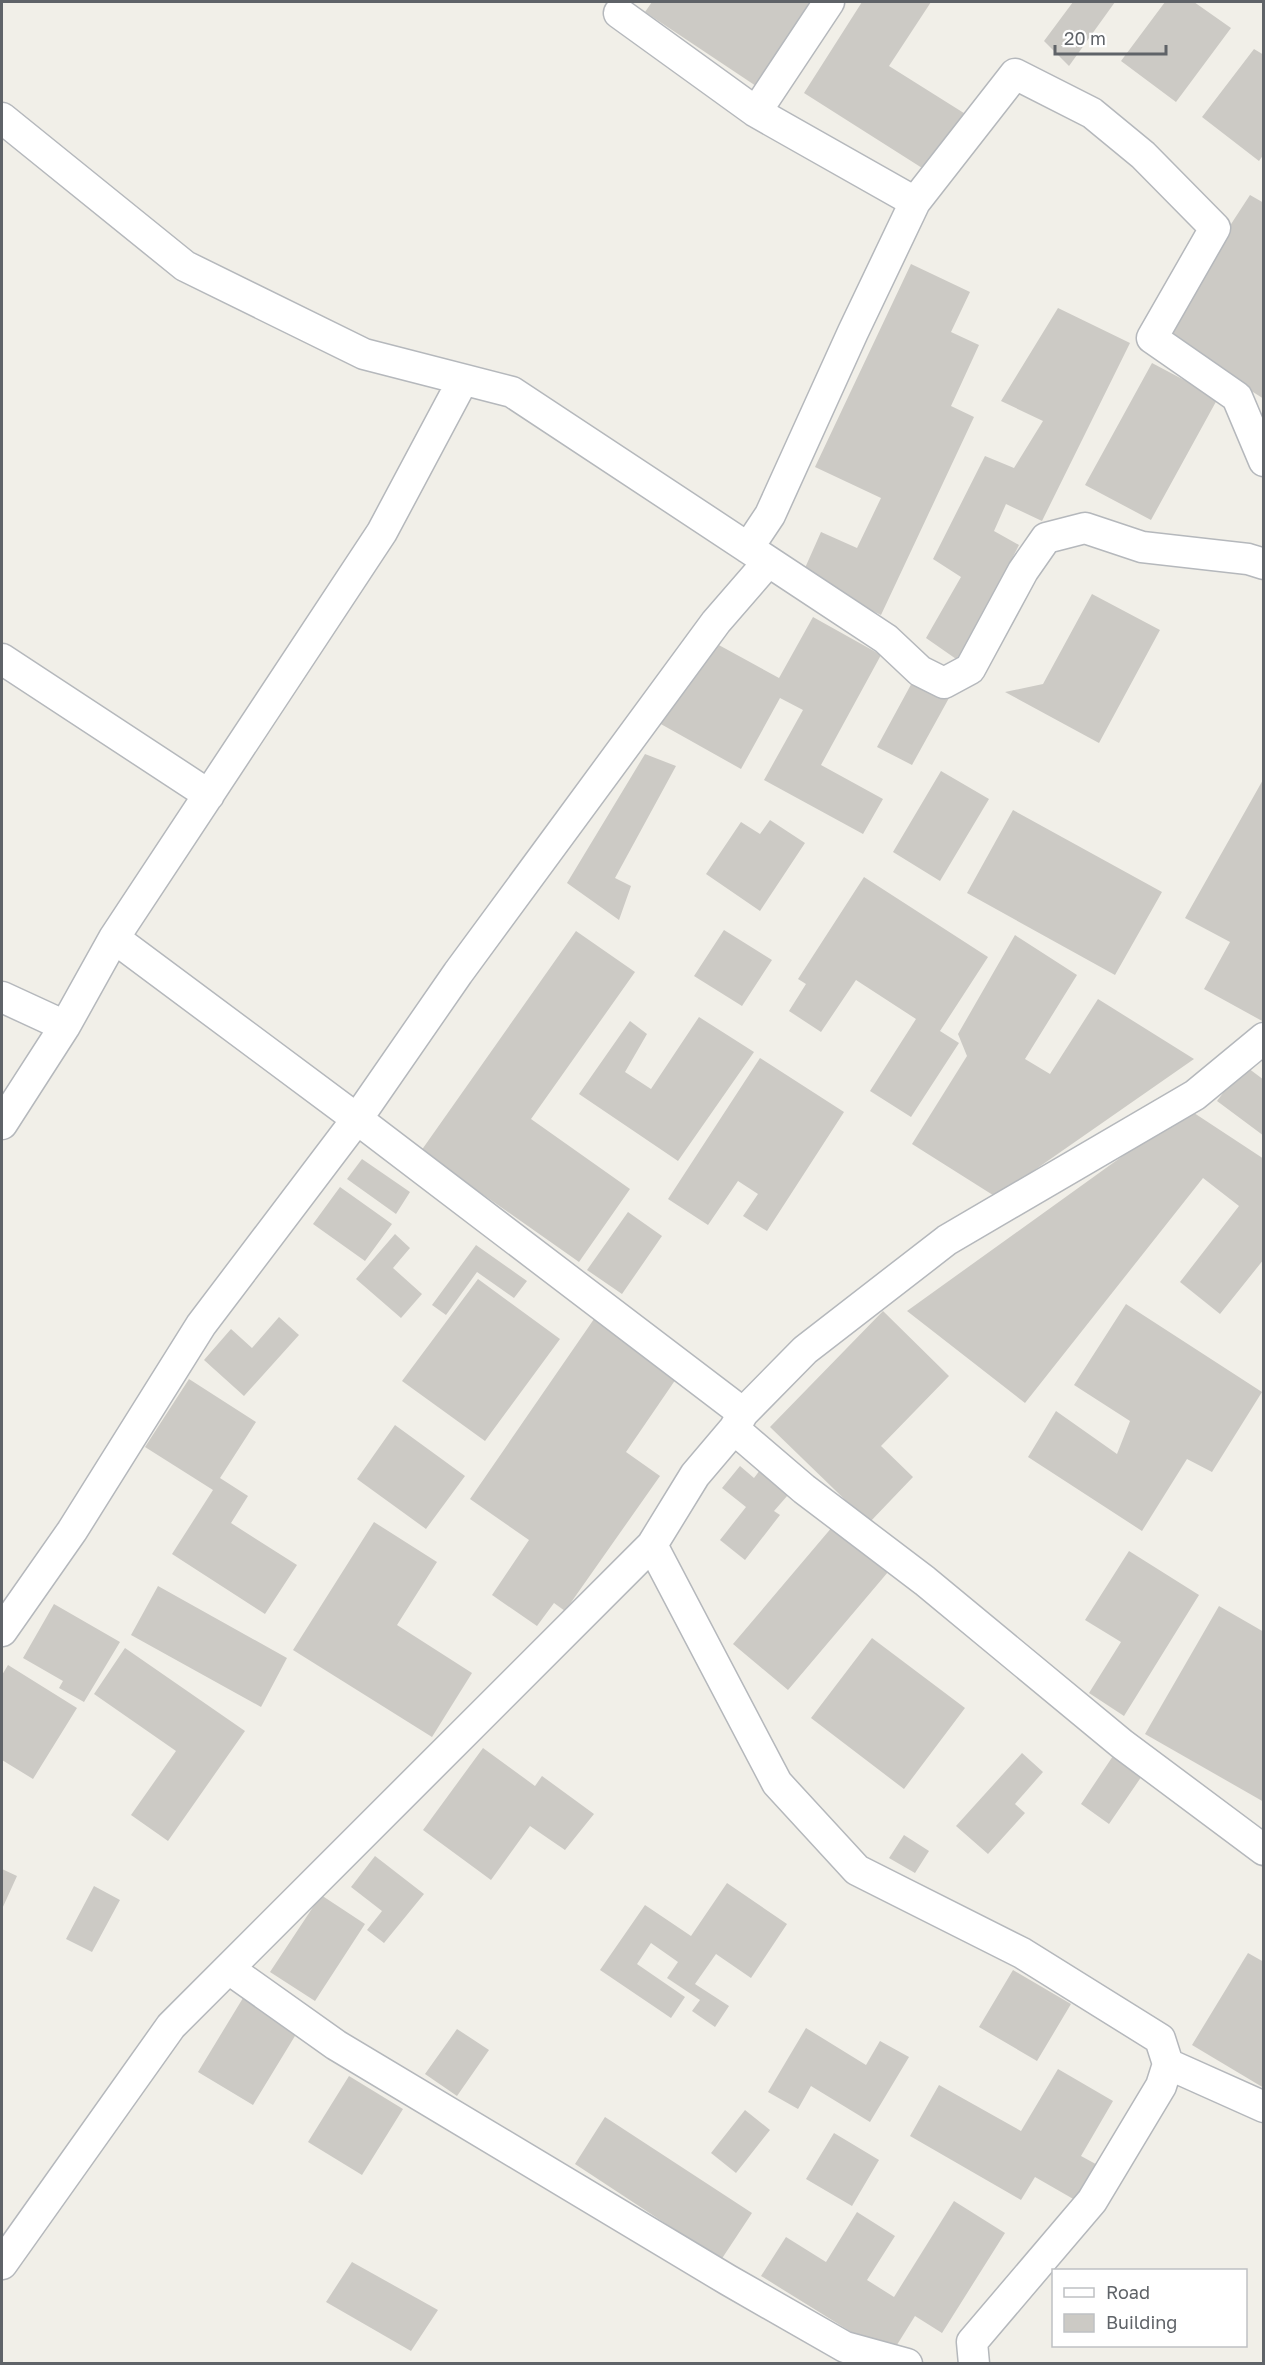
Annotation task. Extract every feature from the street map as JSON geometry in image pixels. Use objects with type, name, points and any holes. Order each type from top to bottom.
[{"type":"street","points":[[756,112],[829,2]]},
{"type":"street","points":[[616,5],[756,112],[915,202]]},
{"type":"street","points":[[2,1631],[72,1531],[201,1325],[357,1119],[458,973],[716,622],[758,555],[770,515],[915,202],[1015,74],[1092,113],[1143,154],[1215,228],[1152,338],[1238,397],[1263,461]]},
{"type":"street","points":[[2,118],[185,266],[364,354],[512,392],[886,639],[920,671],[944,683],[970,669],[1023,571],[1046,538],[1085,528],[1142,547],[1248,559],[1263,564]]},
{"type":"street","points":[[2,1124],[64,1026],[114,938],[382,532],[463,380]]},
{"type":"street","points":[[2,659],[209,795]]},
{"type":"street","points":[[114,938],[357,1119],[739,1421],[804,1489],[925,1581],[1122,1744],[1263,1850]]},
{"type":"street","points":[[2,997],[64,1026]]},
{"type":"street","points":[[2,2264],[171,2026],[652,1545],[695,1475],[739,1421],[805,1350],[947,1239],[1195,1095],[1263,1038]]},
{"type":"street","points":[[652,1545],[777,1783],[857,1870],[1032,1959],[1160,2039],[1168,2064],[1161,2086],[1092,2201],[972,2342],[974,2364]]},
{"type":"street","points":[[229,1969],[336,2045],[728,2280],[845,2347],[908,2364]]},
{"type":"street","points":[[1168,2064],[1263,2107]]},
{"type":"building","points":[[652,2],[817,2],[759,88],[645,12]]},
{"type":"building","points":[[862,2],[931,2],[889,66],[967,115],[930,173],[804,93]]},
{"type":"building","points":[[1073,2],[1115,2],[1069,66],[1044,41]]},
{"type":"building","points":[[1165,2],[1194,2],[1231,28],[1176,102],[1121,61]]},
{"type":"building","points":[[1254,49],[1264,55],[1264,154],[1259,161],[1202,117]]},
{"type":"building","points":[[1250,195],[1264,203],[1264,399],[1160,333]]},
{"type":"building","points":[[911,264],[970,292],[951,332],[979,345],[951,406],[974,417],[881,615],[801,577],[821,532],[857,548],[881,498],[815,467]]},
{"type":"building","points":[[1058,308],[1130,343],[1042,521],[1006,504],[994,531],[1019,545],[959,661],[926,638],[961,577],[933,559],[985,456],[1014,468],[1043,421],[1001,401]]},
{"type":"building","points":[[1152,363],[1218,398],[1151,520],[1085,485]]},
{"type":"building","points":[[1092,594],[1160,630],[1099,743],[1005,692],[1043,684]]},
{"type":"building","points":[[813,617],[881,655],[821,765],[883,799],[863,834],[764,780],[803,710],[780,698],[741,769],[659,723],[706,638],[779,678]]},
{"type":"building","points":[[914,679],[949,698],[912,765],[877,747]]},
{"type":"building","points":[[645,754],[676,766],[615,878],[631,886],[619,920],[567,883]]},
{"type":"building","points":[[941,771],[989,799],[940,881],[893,852]]},
{"type":"building","points":[[1264,778],[1264,1022],[1204,989],[1230,942],[1185,918]]},
{"type":"building","points":[[1013,810],[1162,892],[1115,975],[967,893]]},
{"type":"building","points":[[770,820],[805,843],[760,911],[706,874],[741,822],[760,834]]},
{"type":"building","points":[[864,877],[988,957],[940,1031],[959,1043],[911,1117],[870,1091],[916,1019],[856,980],[821,1032],[789,1011],[806,984],[798,979]]},
{"type":"building","points":[[724,930],[772,960],[742,1006],[694,976]]},
{"type":"building","points":[[576,931],[635,972],[531,1119],[630,1189],[579,1262],[421,1151]]},
{"type":"building","points":[[1015,935],[1077,975],[1025,1059],[1050,1074],[1098,999],[1194,1059],[996,1197],[912,1144],[967,1056],[958,1034]]},
{"type":"building","points":[[699,1017],[754,1052],[678,1161],[579,1094],[630,1021],[647,1034],[625,1072],[651,1089]]},
{"type":"building","points":[[760,1058],[844,1112],[767,1231],[743,1216],[758,1194],[738,1181],[708,1225],[668,1199]]},
{"type":"building","points":[[1244,1065],[1264,1080],[1264,1136],[1217,1101]]},
{"type":"building","points":[[1188,1109],[1264,1159],[1264,1259],[1220,1314],[1180,1282],[1239,1206],[1203,1178],[1025,1403],[907,1311]]},
{"type":"building","points":[[362,1159],[410,1192],[396,1214],[347,1179]]},
{"type":"building","points":[[340,1187],[392,1224],[365,1261],[313,1224]]},
{"type":"building","points":[[628,1212],[662,1236],[622,1294],[587,1270]]},
{"type":"building","points":[[395,1234],[410,1248],[393,1268],[422,1294],[401,1318],[356,1279]]},
{"type":"building","points":[[476,1245],[527,1281],[514,1298],[477,1272],[446,1315],[432,1305]]},
{"type":"building","points":[[478,1279],[560,1339],[485,1441],[402,1381]]},
{"type":"building","points":[[1126,1304],[1262,1392],[1212,1472],[1187,1459],[1142,1531],[1028,1457],[1056,1411],[1117,1454],[1130,1421],[1074,1385]]},
{"type":"building","points":[[883,1311],[949,1376],[881,1446],[913,1477],[869,1523],[770,1427]]},
{"type":"building","points":[[279,1317],[299,1335],[244,1396],[204,1360],[231,1329],[252,1348]]},
{"type":"building","points":[[594,1319],[678,1376],[626,1452],[660,1476],[565,1611],[554,1603],[537,1626],[492,1595],[529,1540],[470,1499]]},
{"type":"building","points":[[189,1379],[256,1422],[220,1478],[248,1496],[231,1523],[297,1565],[265,1614],[172,1554],[213,1490],[145,1447]]},
{"type":"building","points":[[395,1425],[465,1476],[426,1529],[357,1479]]},
{"type":"building","points":[[740,1466],[754,1478],[763,1466],[788,1495],[774,1511],[780,1515],[745,1560],[720,1540],[746,1507],[722,1488]]},
{"type":"building","points":[[374,1522],[437,1562],[397,1625],[472,1673],[432,1737],[293,1650]]},
{"type":"building","points":[[833,1526],[888,1572],[788,1690],[733,1644]]},
{"type":"building","points":[[1129,1551],[1199,1595],[1124,1716],[1089,1693],[1121,1642],[1085,1620]]},
{"type":"building","points":[[158,1586],[287,1658],[261,1707],[131,1635]]},
{"type":"building","points":[[54,1604],[120,1642],[84,1702],[59,1688],[63,1681],[23,1658]]},
{"type":"building","points":[[1219,1606],[1264,1632],[1264,1802],[1145,1734]]},
{"type":"building","points":[[872,1638],[965,1708],[904,1789],[811,1718]]},
{"type":"building","points":[[125,1648],[245,1731],[168,1841],[131,1815],[176,1751],[94,1694]]},
{"type":"building","points":[[8,1665],[77,1708],[33,1779],[2,1760],[2,1675]]},
{"type":"building","points":[[483,1748],[535,1786],[542,1776],[594,1814],[565,1850],[530,1826],[491,1880],[423,1830]]},
{"type":"building","points":[[1117,1750],[1146,1770],[1109,1824],[1081,1804]]},
{"type":"building","points":[[1022,1753],[1043,1772],[1015,1804],[1025,1813],[988,1854],[956,1826]]},
{"type":"building","points":[[904,1835],[929,1851],[915,1873],[889,1858]]},
{"type":"building","points":[[375,1856],[424,1894],[384,1943],[367,1930],[382,1911],[351,1887]]},
{"type":"building","points":[[2,1869],[17,1876],[2,1909]]},
{"type":"building","points":[[727,1883],[787,1924],[751,1978],[716,1954],[695,1984],[729,2006],[715,2027],[692,2011],[700,2000],[667,1978],[678,1962],[651,1943],[637,1964],[685,1997],[671,2018],[600,1970],[645,1905],[691,1936]]},
{"type":"building","points":[[94,1886],[120,1900],[92,1952],[66,1939]]},
{"type":"building","points":[[321,1895],[365,1924],[315,2001],[270,1972]]},
{"type":"building","points":[[1248,1953],[1264,1962],[1264,2088],[1192,2045]]},
{"type":"building","points":[[1013,1970],[1071,2004],[1037,2061],[979,2027]]},
{"type":"building","points":[[243,1998],[298,2031],[253,2105],[198,2072]]},
{"type":"building","points":[[806,2028],[866,2065],[880,2041],[909,2057],[870,2122],[811,2086],[798,2109],[768,2092]]},
{"type":"building","points":[[457,2029],[489,2050],[457,2096],[425,2074]]},
{"type":"building","points":[[1058,2069],[1113,2101],[1081,2156],[1103,2168],[1082,2204],[1035,2177],[1021,2200],[910,2136],[939,2085],[1021,2131]]},
{"type":"building","points":[[349,2076],[403,2109],[362,2175],[308,2142]]},
{"type":"building","points":[[745,2110],[770,2130],[736,2173],[711,2153]]},
{"type":"building","points":[[605,2117],[752,2213],[721,2260],[575,2164]]},
{"type":"building","points":[[834,2133],[879,2160],[852,2206],[806,2179]]},
{"type":"building","points":[[954,2201],[1005,2233],[942,2333],[915,2316],[890,2356],[761,2276],[786,2237],[826,2262],[857,2212],[895,2236],[867,2280],[894,2297]]},
{"type":"building","points":[[352,2262],[438,2310],[411,2351],[326,2302]]}]
